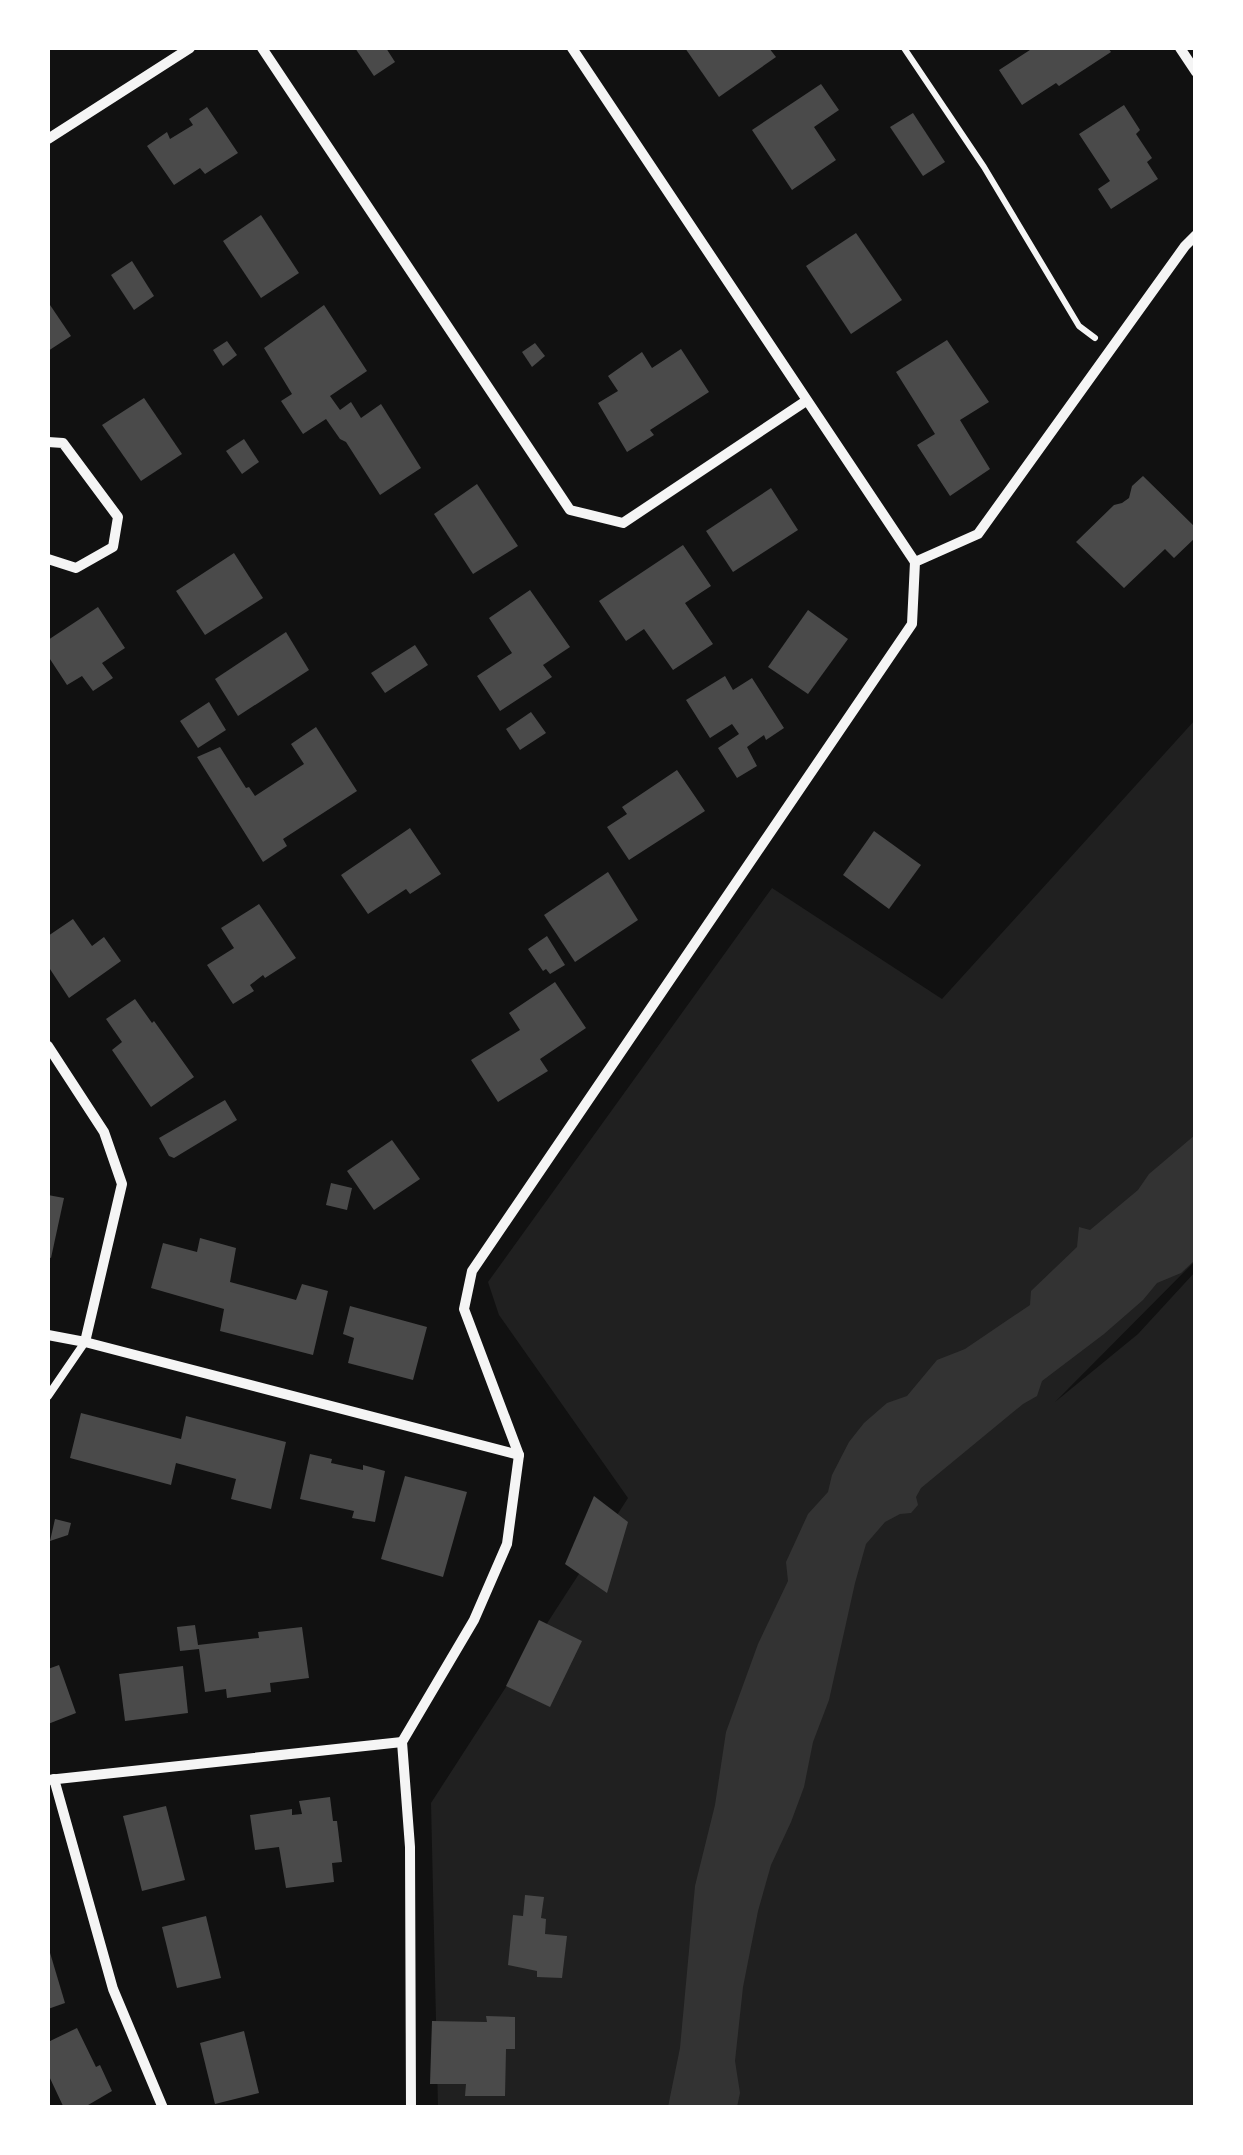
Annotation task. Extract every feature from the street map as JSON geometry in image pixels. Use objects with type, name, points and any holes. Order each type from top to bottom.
[{"type":"street","points":[[48,139],[190,48]]},
{"type":"street","points":[[262,48],[570,510],[623,523],[806,402]]},
{"type":"street","points":[[411,2108],[410,1847],[402,1742],[474,1620],[507,1544],[519,1455],[464,1309],[472,1271],[912,624],[915,562],[572,48]]},
{"type":"street","points":[[1180,48],[1196,72]]},
{"type":"street","points":[[915,562],[978,534],[1196,235]]},
{"type":"street","points":[[48,442],[64,443],[118,518],[113,548],[76,568],[48,559]]},
{"type":"street","points":[[48,1046],[104,1132],[122,1184],[84,1342]]},
{"type":"street","points":[[48,1335],[519,1455]]},
{"type":"street","points":[[163,2108],[113,1989],[51,1780],[402,1742]]},
{"type":"lane","points":[[48,1396],[84,1342]]},
{"type":"path","points":[[904,48],[984,166],[1079,326],[1110,350]]},
{"type":"shaded area","points":[[1195,720],[1195,1261],[1055,1402],[1138,1334],[1195,1272],[1195,2107],[438,2107],[431,1803],[628,1498],[499,1315],[488,1282],[772,888],[942,999]]},
{"type":"shaded area","points":[[1195,1135],[1195,1260],[1181,1273],[1157,1283],[1104,1334],[1042,1381],[1037,1396],[921,1488],[916,1497],[918,1505],[911,1513],[885,1522],[866,1544],[804,1787],[771,1865],[758,1911],[743,1987],[735,2061],[740,2093],[737,2107],[668,2107],[680,2048],[695,1886],[715,1805],[726,1732],[758,1644],[788,1581],[786,1562],[808,1514],[828,1492],[849,1442],[864,1423],[887,1403],[907,1396],[937,1360],[965,1349],[1030,1305],[1031,1291],[1077,1247],[1079,1227],[1090,1230]]},
{"type":"building","points":[[355,48],[386,48],[395,62],[374,76]]},
{"type":"building","points":[[685,48],[769,48],[776,57],[719,97]]},
{"type":"building","points":[[1033,48],[1108,48],[1111,52],[1022,105],[999,70]]},
{"type":"building","points":[[821,84],[839,110],[814,127],[836,160],[792,190],[752,130]]},
{"type":"building","points":[[1124,105],[1140,130],[1136,134],[1152,158],[1147,162],[1158,179],[1111,209],[1098,189],[1110,181],[1079,134]]},
{"type":"building","points":[[207,107],[238,153],[205,174],[200,168],[174,185],[147,146],[167,132],[170,139],[193,125],[189,119]]},
{"type":"building","points":[[913,113],[945,162],[923,176],[890,127]]},
{"type":"building","points":[[261,215],[299,273],[261,298],[223,241]]},
{"type":"building","points":[[856,233],[902,300],[851,334],[806,266]]},
{"type":"building","points":[[132,261],[154,296],[134,310],[111,275]]},
{"type":"building","points":[[48,302],[71,336],[48,351]]},
{"type":"building","points":[[324,305],[367,371],[330,396],[340,410],[351,402],[361,418],[381,404],[421,468],[380,495],[326,419],[303,434],[281,401],[292,394],[264,348]]},
{"type":"building","points":[[947,340],[989,402],[960,420],[990,469],[950,496],[917,445],[935,434],[896,372]]},
{"type":"building","points":[[227,341],[237,355],[223,366],[213,350]]},
{"type":"building","points":[[535,343],[545,356],[532,367],[522,352]]},
{"type":"building","points":[[681,349],[709,392],[650,430],[654,435],[627,452],[598,403],[618,391],[608,376],[642,352],[652,368]]},
{"type":"building","points":[[144,398],[182,454],[141,481],[102,425]]},
{"type":"building","points":[[244,439],[259,462],[242,474],[226,451]]},
{"type":"building","points":[[1143,476],[1196,528],[1196,537],[1174,558],[1165,549],[1124,588],[1076,542],[1114,505],[1129,498],[1132,486]]},
{"type":"building","points":[[477,484],[518,546],[473,574],[434,514]]},
{"type":"building","points":[[771,488],[798,530],[733,572],[706,531]]},
{"type":"building","points":[[683,545],[711,586],[685,603],[713,644],[673,670],[644,629],[626,641],[599,601]]},
{"type":"building","points":[[234,553],[263,598],[205,635],[176,591]]},
{"type":"building","points":[[530,590],[570,647],[543,665],[552,677],[500,711],[477,676],[512,653],[489,618]]},
{"type":"building","points":[[98,607],[125,648],[102,663],[113,678],[93,691],[82,676],[67,685],[48,656],[48,640]]},
{"type":"building","points":[[808,610],[848,639],[808,694],[768,667]]},
{"type":"building","points":[[286,632],[309,670],[238,716],[215,679]]},
{"type":"building","points":[[415,645],[428,665],[385,693],[371,673]]},
{"type":"building","points":[[725,676],[733,690],[752,678],[784,728],[747,747],[757,766],[737,778],[718,748],[739,734],[732,724],[710,738],[686,700]]},
{"type":"building","points":[[209,702],[226,730],[198,748],[180,721]]},
{"type":"building","points":[[531,712],[546,733],[520,750],[506,729]]},
{"type":"building","points":[[316,727],[357,791],[283,839],[287,846],[263,862],[197,757],[220,747],[255,796],[304,764],[291,744]]},
{"type":"building","points":[[677,770],[705,811],[629,860],[607,827],[627,814],[622,807]]},
{"type":"building","points":[[410,828],[441,874],[410,894],[406,889],[368,914],[341,875]]},
{"type":"building","points":[[874,831],[921,865],[889,909],[843,875]]},
{"type":"building","points":[[608,872],[638,920],[575,962],[544,915]]},
{"type":"building","points":[[259,904],[296,958],[265,978],[263,975],[250,985],[254,991],[233,1004],[207,965],[234,948],[221,928]]},
{"type":"building","points":[[73,919],[92,946],[104,937],[121,961],[69,998],[48,966],[48,936]]},
{"type":"building","points":[[547,936],[565,965],[550,974],[546,969],[543,971],[528,949]]},
{"type":"building","points":[[555,982],[586,1028],[540,1059],[548,1071],[498,1102],[471,1060],[520,1030],[509,1013]]},
{"type":"building","points":[[135,999],[194,1077],[151,1107],[112,1050],[122,1042],[106,1019]]},
{"type":"building","points":[[225,1100],[237,1120],[174,1158],[169,1156],[159,1138]]},
{"type":"building","points":[[392,1140],[420,1179],[374,1210],[347,1171]]},
{"type":"building","points":[[331,1183],[352,1188],[347,1210],[326,1205]]},
{"type":"building","points":[[48,1195],[64,1198],[51,1258],[48,1257]]},
{"type":"building","points":[[200,1238],[236,1248],[230,1282],[296,1300],[302,1284],[328,1291],[313,1355],[220,1331],[224,1309],[151,1288],[163,1243],[197,1252]]},
{"type":"building","points":[[350,1306],[427,1327],[413,1380],[348,1363],[354,1338],[343,1334]]},
{"type":"building","points":[[81,1413],[181,1439],[186,1416],[286,1442],[271,1509],[231,1499],[236,1479],[176,1463],[171,1485],[70,1458]]},
{"type":"building","points":[[310,1454],[332,1459],[331,1463],[385,1471],[375,1522],[352,1518],[354,1511],[300,1499]]},
{"type":"building","points":[[405,1476],[467,1492],[443,1577],[381,1559]]},
{"type":"building","points":[[594,1496],[628,1522],[607,1593],[565,1564]]},
{"type":"building","points":[[55,1519],[71,1523],[68,1535],[50,1541]]},
{"type":"building","points":[[539,1620],[582,1641],[550,1707],[506,1686]]},
{"type":"building","points":[[195,1625],[198,1645],[259,1638],[258,1632],[302,1627],[309,1678],[270,1683],[271,1692],[227,1698],[226,1689],[205,1692],[199,1649],[180,1651],[177,1627]]},
{"type":"building","points":[[59,1665],[76,1713],[48,1724],[48,1669]]},
{"type":"building","points":[[183,1666],[188,1713],[125,1721],[119,1674]]},
{"type":"building","points":[[330,1797],[342,1862],[332,1863],[334,1882],[286,1888],[279,1847],[255,1850],[250,1815],[292,1809],[292,1815],[302,1814],[299,1801]]},
{"type":"building","points":[[166,1806],[185,1880],[142,1891],[123,1816]]},
{"type":"building","points":[[525,1895],[544,1897],[541,1918],[546,1919],[545,1934],[567,1936],[562,1978],[537,1977],[537,1971],[508,1965],[513,1915],[523,1916]]},
{"type":"building","points":[[206,1916],[221,1978],[177,1988],[162,1927]]},
{"type":"building","points":[[48,1946],[65,2003],[48,2009]]},
{"type":"building","points":[[486,2016],[515,2017],[515,2049],[506,2049],[505,2096],[465,2096],[466,2084],[430,2084],[432,2021],[487,2022]]},
{"type":"building","points":[[77,2028],[112,2091],[83,2108],[64,2108],[48,2074],[48,2042]]},
{"type":"building","points":[[244,2031],[259,2093],[215,2104],[200,2043]]}]
